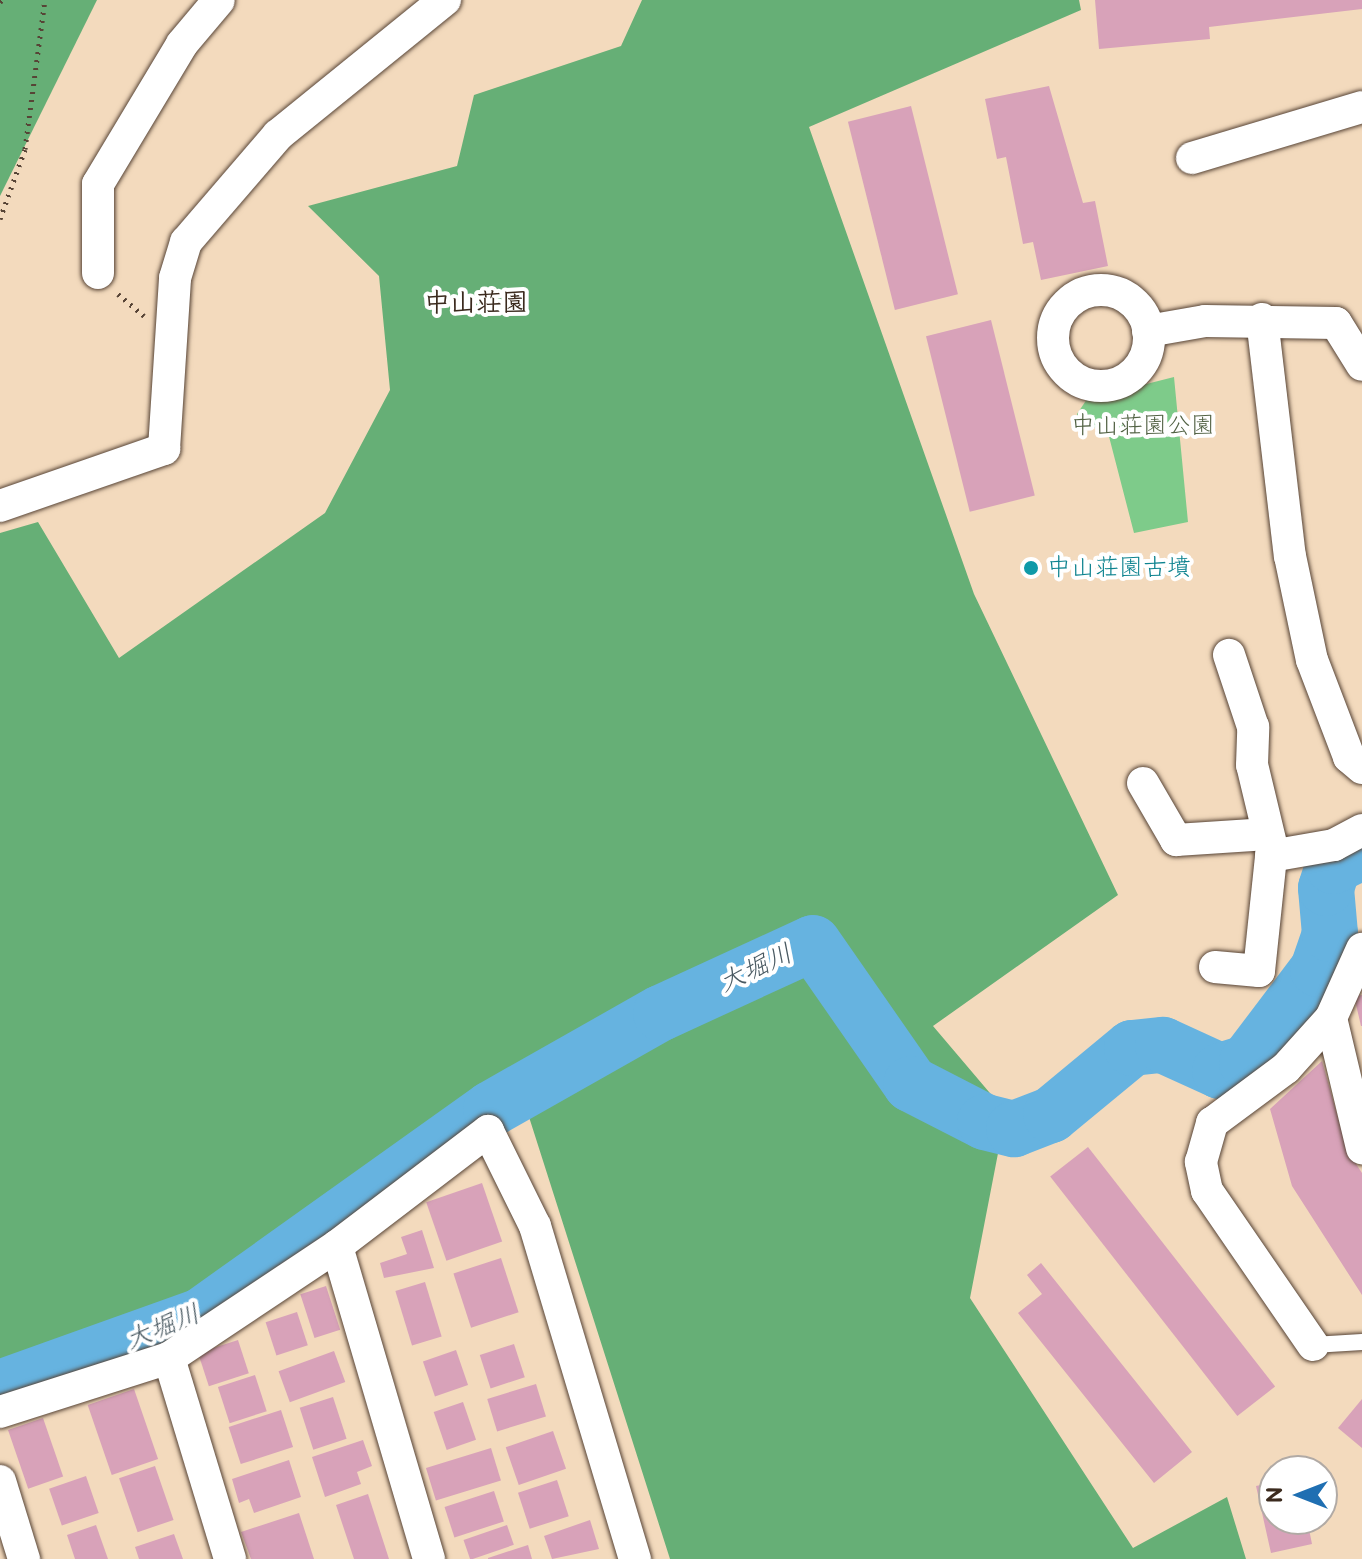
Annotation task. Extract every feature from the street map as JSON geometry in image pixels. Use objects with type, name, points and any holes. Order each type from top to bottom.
[{"type":"street","points":[[98,273],[98,184],[182,44],[219,0]]},
{"type":"street","points":[[0,506],[164,449],[176,336],[175,278],[186,242],[218,198],[355,67],[445,0]]},
{"type":"street","points":[[1192,158],[1362,107]]},
{"type":"street","points":[[1262,319],[1290,556],[1309,645],[1349,757],[1362,768]]},
{"type":"street","points":[[1148,331],[1262,319],[1336,323],[1362,365]]},
{"type":"street","points":[[1215,967],[1259,971],[1270,845],[1252,765],[1253,727],[1229,655]]},
{"type":"street","points":[[1143,783],[1176,840],[1334,845],[1362,830]]},
{"type":"street","points":[[1313,1345],[1207,1191],[1201,1162],[1212,1123],[1286,1068],[1331,1018],[1362,949]]},
{"type":"street","points":[[1331,1018],[1362,1148]]},
{"type":"street","points":[[0,1412],[169,1358],[337,1246],[488,1131],[535,1226],[635,1559]]},
{"type":"street","points":[[337,1246],[429,1559]]},
{"type":"street","points":[[169,1358],[230,1559]]},
{"type":"street","points":[[0,1481],[24,1559]]},
{"type":"lane","points":[[1313,1345],[1362,1342]]},
{"type":"path","points":[[0,219],[25,149],[45,0]]},
{"type":"path","points":[[98,273],[134,310],[176,336]]},
{"type":"green space","points":[[0,0],[97,0],[0,196]]},
{"type":"green space","points":[[642,0],[1079,0],[1081,10],[809,127],[974,594],[1118,895],[933,1026],[1006,1112],[970,1298],[1133,1548],[1227,1497],[1246,1559],[670,1559],[522,1095],[157,1311],[0,1378],[0,533],[38,522],[119,658],[325,513],[390,390],[379,276],[308,206],[457,166],[474,95],[621,46]]},
{"type":"green space","name":"中山荘園公園","points":[[1174,377],[1188,522],[1134,533],[1106,425],[1080,431],[1077,414],[1087,399]]},
{"type":"building","points":[[1095,0],[1362,0],[1362,9],[1209,27],[1210,39],[1099,49]]},
{"type":"building","points":[[1049,86],[1083,203],[1095,201],[1108,266],[1041,280],[1033,242],[1023,244],[1006,157],[997,159],[985,99]]},
{"type":"building","points":[[911,106],[958,294],[895,310],[848,122]]},
{"type":"building","points":[[991,320],[1035,496],[970,512],[926,336]]},
{"type":"building","points":[[1362,995],[1362,1026],[1361,1026],[1354,996]]},
{"type":"building","points":[[1322,1061],[1347,1150],[1362,1173],[1362,1295],[1292,1186],[1270,1109]]},
{"type":"building","points":[[1088,1147],[1275,1387],[1237,1416],[1050,1177]]},
{"type":"building","points":[[482,1183],[502,1242],[446,1261],[426,1202]]},
{"type":"building","points":[[422,1230],[434,1268],[384,1278],[380,1263],[407,1254],[401,1237]]},
{"type":"building","points":[[501,1258],[519,1312],[471,1328],[453,1273]]},
{"type":"building","points":[[1041,1263],[1192,1452],[1154,1483],[1018,1313],[1042,1294],[1027,1275]]},
{"type":"building","points":[[425,1282],[442,1337],[412,1346],[395,1291]]},
{"type":"building","points":[[326,1286],[340,1330],[315,1338],[300,1294]]},
{"type":"building","points":[[297,1312],[308,1345],[276,1355],[266,1322]]},
{"type":"building","points":[[238,1340],[249,1373],[209,1386],[198,1353]]},
{"type":"building","points":[[514,1344],[525,1377],[491,1388],[480,1355]]},
{"type":"building","points":[[456,1350],[468,1385],[435,1396],[423,1361]]},
{"type":"building","points":[[334,1351],[345,1382],[290,1402],[279,1371]]},
{"type":"building","points":[[255,1375],[267,1411],[230,1423],[218,1387]]},
{"type":"building","points":[[536,1384],[546,1417],[497,1431],[487,1399]]},
{"type":"building","points":[[134,1389],[158,1459],[112,1475],[88,1405]]},
{"type":"building","points":[[333,1397],[347,1439],[313,1450],[300,1408]]},
{"type":"building","points":[[1362,1399],[1362,1448],[1338,1428]]},
{"type":"building","points":[[463,1402],[476,1440],[447,1450],[434,1412]]},
{"type":"building","points":[[281,1410],[293,1447],[241,1464],[229,1427]]},
{"type":"building","points":[[43,1418],[63,1477],[28,1489],[8,1430]]},
{"type":"building","points":[[553,1431],[566,1469],[519,1485],[506,1447]]},
{"type":"building","points":[[363,1440],[372,1466],[357,1472],[361,1484],[325,1497],[312,1457]]},
{"type":"building","points":[[491,1448],[501,1481],[436,1500],[426,1468]]},
{"type":"building","points":[[289,1460],[301,1497],[254,1513],[249,1499],[239,1503],[232,1479]]},
{"type":"building","points":[[155,1466],[174,1520],[138,1532],[119,1478]]},
{"type":"building","points":[[86,1476],[99,1513],[62,1526],[49,1489]]},
{"type":"building","points":[[557,1480],[569,1516],[530,1529],[518,1493]]},
{"type":"building","points":[[494,1491],[504,1521],[454,1538],[445,1507]]},
{"type":"building","points":[[368,1494],[389,1559],[354,1559],[336,1505]]},
{"type":"building","points":[[299,1513],[314,1559],[251,1559],[241,1532]]},
{"type":"building","points":[[590,1520],[599,1549],[552,1559],[544,1536]]},
{"type":"building","points":[[96,1525],[108,1559],[75,1559],[67,1535]]},
{"type":"building","points":[[507,1525],[514,1545],[470,1559],[464,1540]]},
{"type":"building","points":[[174,1534],[183,1559],[139,1559],[135,1547]]},
{"type":"building","points":[[1267,1535],[1310,1535],[1312,1544],[1271,1553]]},
{"type":"building","points":[[528,1545],[532,1559],[488,1559],[488,1558]]},
{"type":"waterway","name":"大堀川","points":[[0,1388],[201,1316],[491,1109],[661,1013],[813,943],[911,1084],[985,1122],[1014,1129],[1051,1115],[1132,1048],[1163,1045],[1220,1071],[1247,1063],[1318,969],[1330,934],[1326,888],[1333,866],[1362,852]]},
{"type":"place","name":"中山荘園古墳","points":[[1031,568]]},
{"type":"district","name":"中山荘園","points":[[476,304]]}]
